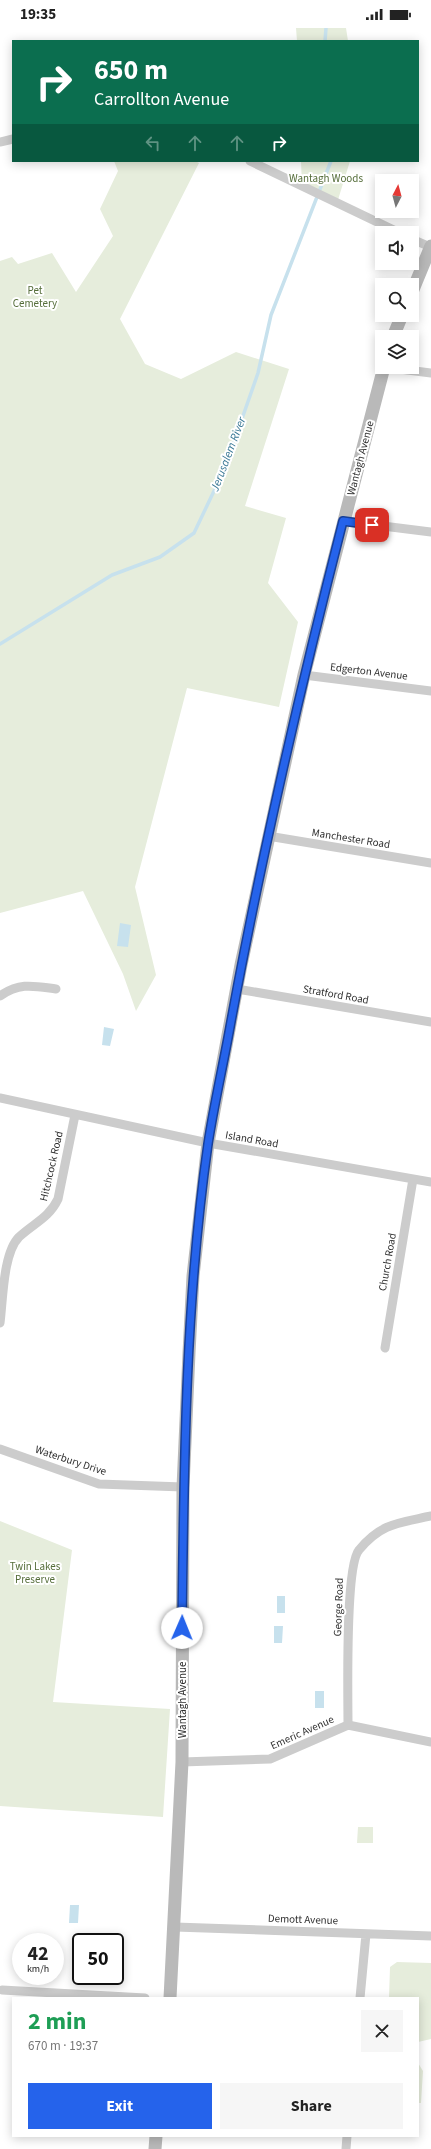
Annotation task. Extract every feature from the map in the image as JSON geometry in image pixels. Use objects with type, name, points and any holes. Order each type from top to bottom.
[{"type":"main road","points":[[418,278],[431,247]]},
{"type":"main road","name":"Wantagh Avenue","points":[[170,1997],[175,1927],[182,1762],[183,1487],[193,1276],[208,1143],[268,836],[304,675],[382,374]]},
{"type":"main road","points":[[155,2149],[156,2137]]},
{"type":"street","points":[[0,142],[12,139]]},
{"type":"street","points":[[252,162],[385,226]]},
{"type":"street","points":[[419,242],[431,247]]},
{"type":"street","points":[[419,371],[431,373]]},
{"type":"street","points":[[343,521],[431,532]]},
{"type":"street","name":"Edgerton Avenue","points":[[304,675],[431,691]]},
{"type":"street","name":"Manchester Road","points":[[268,836],[431,864]]},
{"type":"street","points":[[0,996],[10,988],[28,985],[56,989]]},
{"type":"street","name":"Stratford Road","points":[[237,989],[431,1022]]},
{"type":"street","name":"Island Road","points":[[0,1098],[208,1143],[431,1182]]},
{"type":"street","name":"Hitchcock Road","points":[[0,1323],[3,1279],[11,1250],[14,1243],[54,1209],[58,1199],[75,1115]]},
{"type":"street","name":"Church Road","points":[[384,1348],[413,1179]]},
{"type":"street","name":"Waterbury Drive","points":[[0,1449],[99,1484],[183,1487]]},
{"type":"street","name":"George Road","points":[[348,1725],[350,1578],[357,1551],[375,1534],[388,1525],[431,1516]]},
{"type":"street","name":"Emeric Avenue","points":[[182,1762],[270,1759],[348,1725],[431,1742]]},
{"type":"street","name":"Demott Avenue","points":[[175,1927],[431,1936]]},
{"type":"street","points":[[360,1997],[366,1934]]},
{"type":"street","points":[[2,1990],[127,1997]]},
{"type":"street","points":[[346,2149],[347,2137]]},
{"type":"green space","points":[[296,28],[346,28],[348,40],[297,40]]},
{"type":"green space","name":"Pet Cemetery","points":[[114,162],[199,163],[120,319],[145,364],[181,379],[236,352],[289,369],[245,506],[286,518],[268,583],[298,622],[279,707],[187,688],[135,887],[156,975],[136,1011],[123,974],[83,891],[0,913],[0,261],[12,257],[18,264],[52,253],[76,292],[113,236],[100,209],[118,171]]},
{"type":"green space","name":"Wantagh Woods","points":[[301,162],[350,162],[337,203],[302,186]]},
{"type":"green space","name":"Twin Lakes Preserve","points":[[0,1521],[72,1550],[53,1702],[170,1709],[163,1817],[0,1806]]},
{"type":"green space","points":[[358,1827],[373,1827],[373,1843],[357,1843]]},
{"type":"green space","points":[[397,1962],[431,1963],[431,2039],[419,2042],[419,1997],[389,1997],[390,1967]]},
{"type":"green space","points":[[419,2065],[423,2071],[421,2103],[419,2103]]},
{"type":"water","points":[[120,923],[131,925],[128,947],[117,946]]},
{"type":"water","points":[[104,1027],[114,1029],[110,1046],[102,1045]]},
{"type":"water","points":[[277,1596],[285,1596],[285,1613],[277,1613]]},
{"type":"water","points":[[274,1626],[283,1626],[282,1643],[274,1643]]},
{"type":"water","points":[[315,1691],[324,1691],[324,1708],[315,1708]]},
{"type":"water","points":[[70,1905],[79,1905],[78,1923],[69,1923]]},
{"type":"waterway","name":"Jerusalem River","points":[[325,40],[326,28]]},
{"type":"waterway","name":"Jerusalem River","points":[[0,644],[112,575],[160,557],[194,533],[224,470],[258,373],[271,315],[331,162]]},
{"type":"route","points":[[182,1628],[183,1487],[193,1276],[208,1143],[241,965],[268,836],[304,675],[343,521],[372,525]]}]
